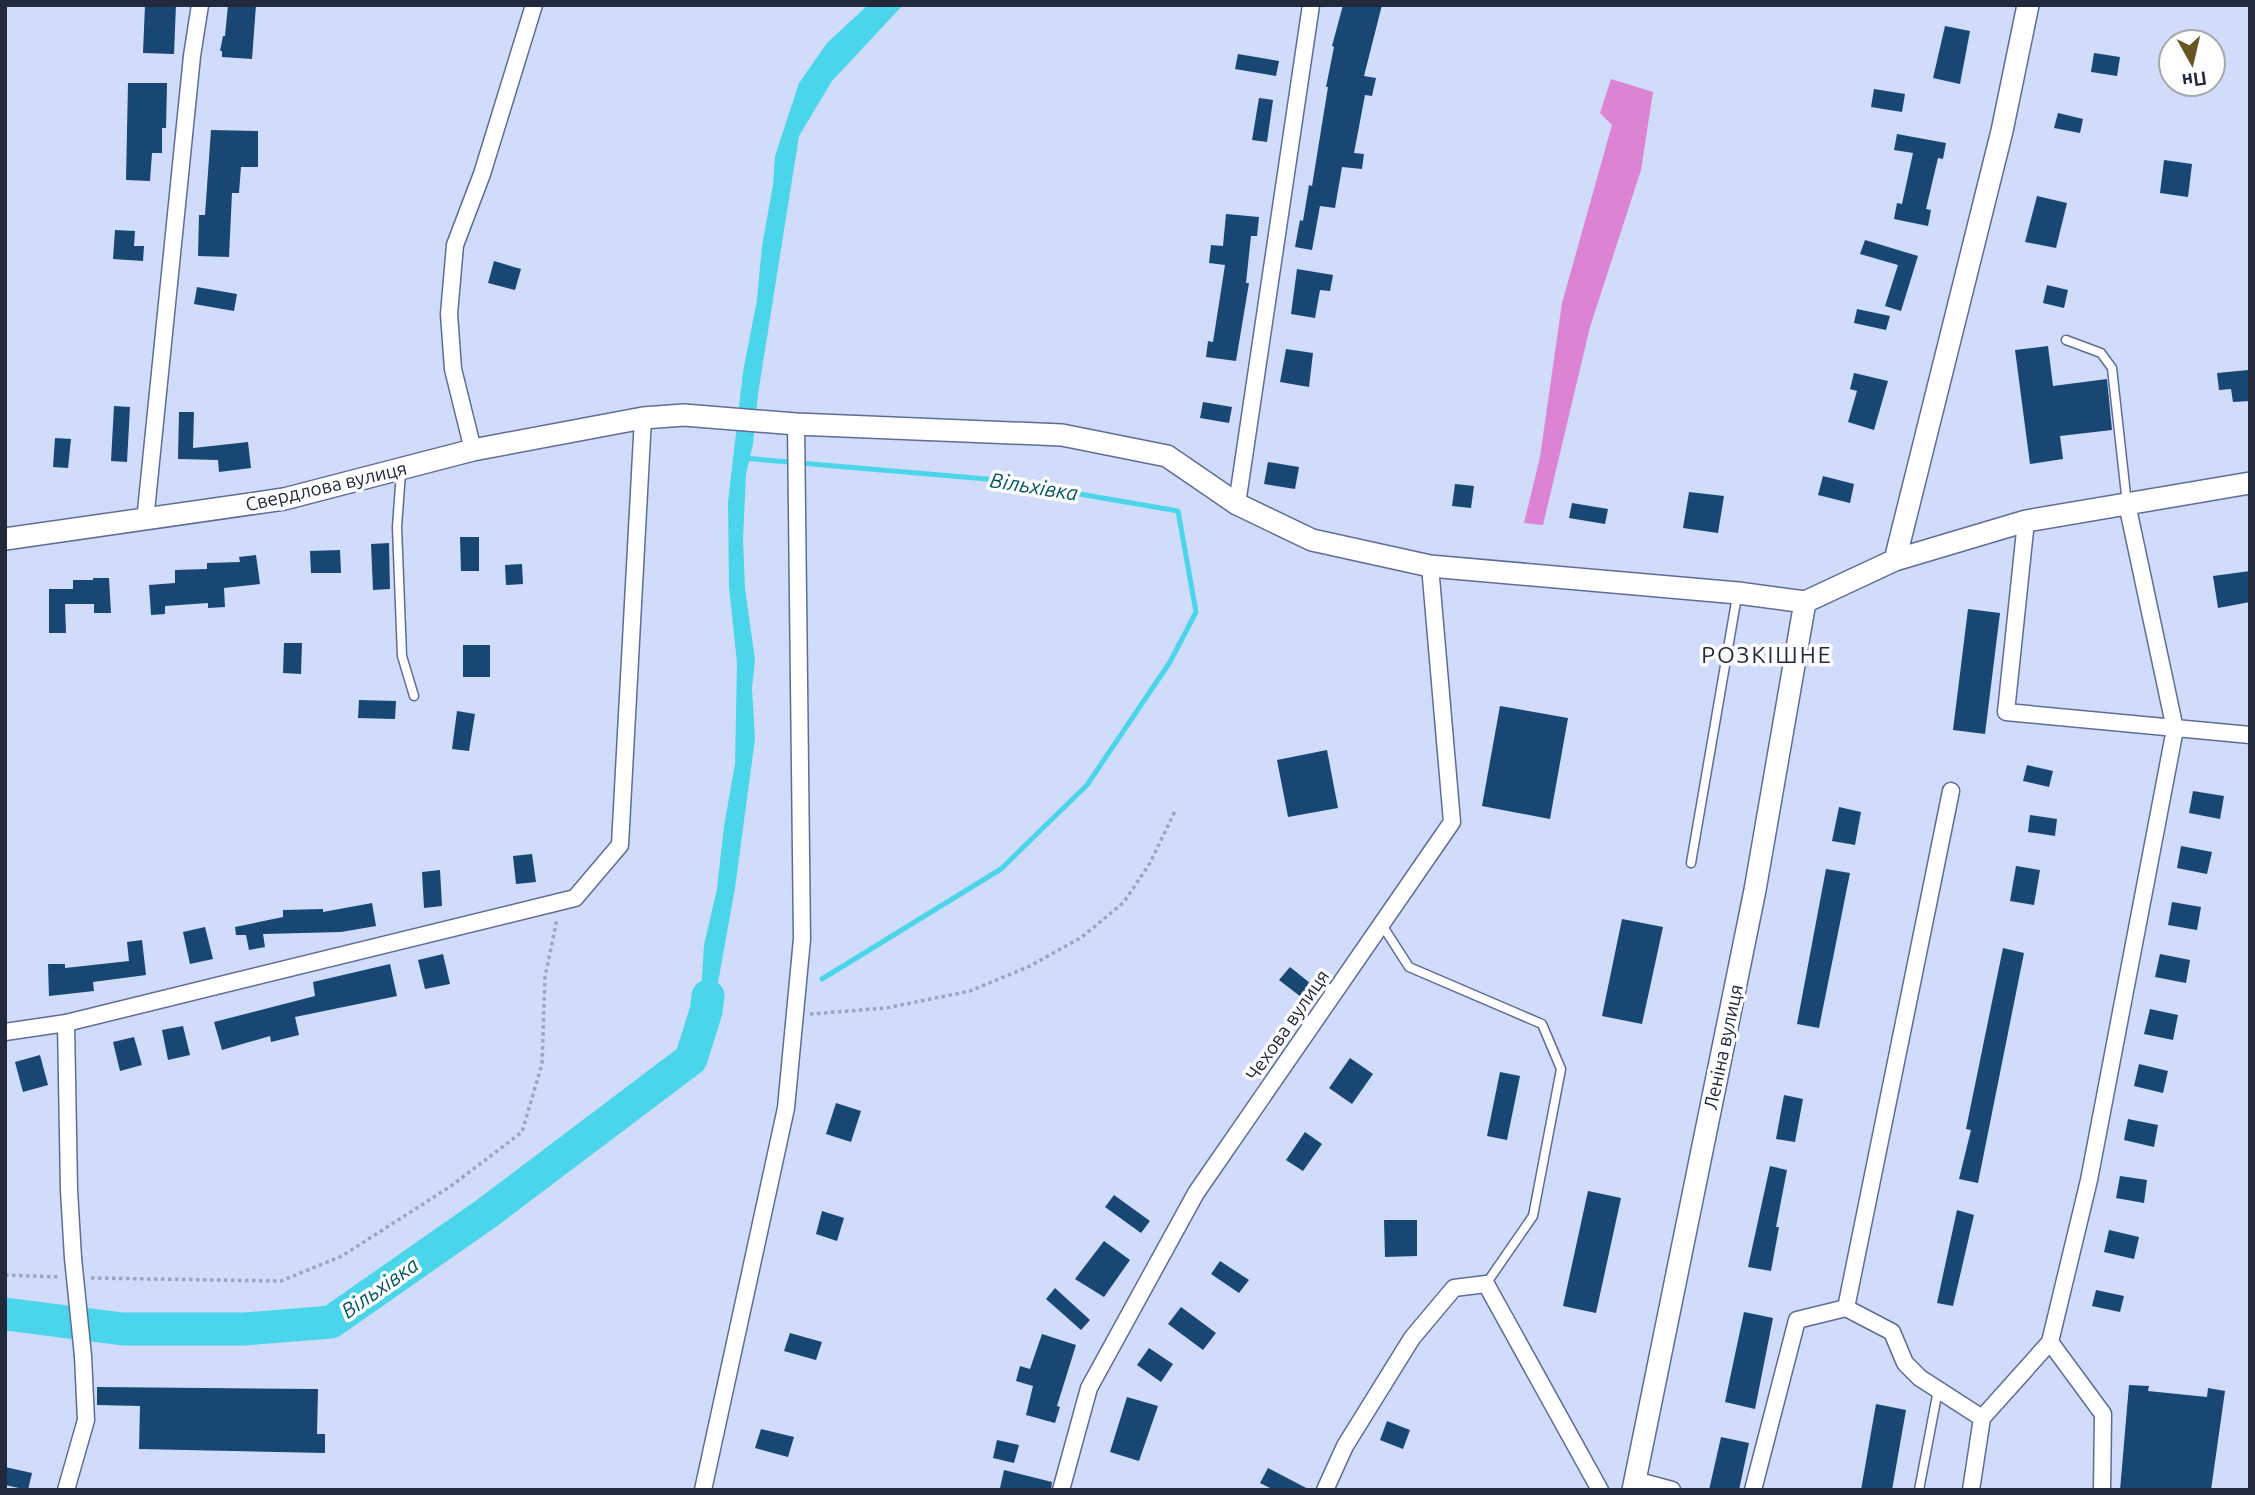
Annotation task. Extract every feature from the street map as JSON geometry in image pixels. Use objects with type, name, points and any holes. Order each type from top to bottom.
[{"type":"street","points":[[145,521],[192,56],[200,5]]},
{"type":"street","points":[[473,450],[453,369],[449,314],[455,245],[482,174],[534,5]]},
{"type":"street","points":[[1237,504],[1311,5]]},
{"type":"street","points":[[1895,560],[2002,131],[2028,5]]},
{"type":"street","name":"Свердлова вулиця","points":[[5,539],[284,499],[473,450],[643,418],[684,415],[796,424],[1062,435],[1167,456],[1237,504],[1312,540],[1430,566],[1738,593],[1805,602]]},
{"type":"street","points":[[5,1032],[66,1023],[575,898],[620,845],[643,418]]},
{"type":"street","points":[[703,1490],[786,1108],[802,939],[796,424]]},
{"type":"street","points":[[1805,602],[1895,560],[2026,520],[2250,483]]},
{"type":"street","points":[[1971,1490],[1982,1418],[2050,1342],[2089,1180],[2175,729],[2127,504]]},
{"type":"street","points":[[2026,520],[2006,712],[2250,736]]},
{"type":"street","name":"Чехова вулиця","points":[[1061,1490],[1089,1388],[1196,1193],[1452,822],[1430,566]]},
{"type":"street","name":"Леніна вулиця","points":[[1634,1485],[1755,890],[1805,602]]},
{"type":"street","points":[[1846,1308],[1951,791]]},
{"type":"street","points":[[66,1023],[69,1190],[86,1420],[66,1490]]},
{"type":"street","points":[[1325,1490],[1345,1446],[1412,1338],[1454,1289],[1486,1284],[1600,1490]]},
{"type":"street","points":[[1753,1490],[1797,1320],[1846,1308],[1892,1332],[1905,1363],[1920,1378],[1982,1418]]},
{"type":"street","points":[[2050,1342],[2103,1414],[2102,1490]]},
{"type":"street","points":[[1634,1485],[1672,1490]]},
{"type":"lane","points":[[2066,340],[2101,354],[2112,368],[2127,504]]},
{"type":"lane","points":[[401,469],[397,527],[402,656],[414,696]]},
{"type":"lane","points":[[1691,863],[1738,593]]},
{"type":"lane","points":[[1381,925],[1409,967],[1542,1024],[1561,1069],[1533,1216],[1486,1284]]},
{"type":"lane","points":[[1919,1490],[1938,1390]]},
{"type":"path","points":[[794,1015],[886,1008],[970,991],[1040,960],[1082,937],[1124,902],[1150,863],[1176,809]]},
{"type":"path","points":[[83,1278],[281,1281],[342,1256],[451,1185],[522,1132],[542,1064],[545,977],[561,902]]},
{"type":"path","points":[[5,1275],[70,1278]]},
{"type":"shaded area","points":[[1611,79],[1653,92],[1641,170],[1590,327],[1543,525],[1524,523],[1540,457],[1562,303],[1612,125],[1600,113]]},
{"type":"water","points":[[868,5],[903,5],[832,81],[799,136],[758,394],[753,444],[746,474],[743,539],[745,588],[755,660],[752,688],[755,739],[735,888],[712,1016],[704,1043],[692,1037],[701,993],[704,945],[717,889],[735,764],[737,663],[729,587],[728,502],[743,372],[757,300],[775,156],[799,83],[827,43]]},
{"type":"water","points":[[5,1301],[59,1309],[56,1326],[5,1320]]},
{"type":"building","points":[[145,5],[176,5],[174,54],[143,53]]},
{"type":"building","points":[[228,5],[256,5],[252,59],[222,57],[220,51],[225,36]]},
{"type":"building","points":[[1343,5],[1382,5],[1364,76],[1376,78],[1372,96],[1365,95],[1354,153],[1364,154],[1362,169],[1342,167],[1335,208],[1320,206],[1312,250],[1295,247],[1309,185],[1312,186],[1334,47],[1332,46]]},
{"type":"building","points":[[1945,26],[1970,31],[1960,84],[1933,78]]},
{"type":"building","points":[[2094,53],[2120,57],[2117,76],[2091,72]]},
{"type":"building","points":[[1238,54],[1279,61],[1276,76],[1235,69]]},
{"type":"building","points":[[128,83],[167,83],[166,128],[162,128],[162,153],[152,153],[150,181],[126,180]]},
{"type":"building","points":[[1874,89],[1905,94],[1902,112],[1871,107]]},
{"type":"building","points":[[1259,98],[1273,100],[1267,142],[1252,140]]},
{"type":"building","points":[[2058,113],[2083,119],[2080,133],[2054,128]]},
{"type":"building","points":[[211,130],[258,131],[258,167],[241,167],[239,193],[232,193],[229,257],[198,256],[199,215],[205,215]]},
{"type":"building","points":[[1897,134],[1946,143],[1943,159],[1938,158],[1926,209],[1931,210],[1928,226],[1894,219],[1897,203],[1902,204],[1913,153],[1894,150]]},
{"type":"building","points":[[2164,160],[2192,164],[2188,197],[2160,193]]},
{"type":"building","points":[[2037,196],[2067,203],[2056,248],[2025,242]]},
{"type":"building","points":[[1226,214],[1259,217],[1257,236],[1251,236],[1246,283],[1249,283],[1236,361],[1206,357],[1208,341],[1213,342],[1225,265],[1209,263],[1211,245],[1223,246]]},
{"type":"building","points":[[115,230],[135,231],[134,246],[144,246],[143,261],[113,259]]},
{"type":"building","points":[[1865,240],[1918,256],[1901,311],[1885,306],[1898,265],[1860,254]]},
{"type":"building","points":[[494,261],[521,269],[515,290],[488,283]]},
{"type":"building","points":[[1297,269],[1333,275],[1330,291],[1320,290],[1315,318],[1291,314]]},
{"type":"building","points":[[2047,285],[2068,290],[2064,308],[2043,303]]},
{"type":"building","points":[[197,287],[237,294],[234,311],[194,304]]},
{"type":"building","points":[[1857,309],[1890,316],[1886,330],[1854,323]]},
{"type":"building","points":[[2048,346],[2053,386],[2107,379],[2112,430],[2060,436],[2063,459],[2030,464],[2015,350]]},
{"type":"building","points":[[1286,349],[1313,353],[1309,387],[1280,382]]},
{"type":"building","points":[[2248,370],[2250,401],[2233,402],[2231,389],[2219,390],[2217,373]]},
{"type":"building","points":[[1854,373],[1888,381],[1874,430],[1848,422],[1857,391],[1850,389]]},
{"type":"building","points":[[1203,402],[1232,407],[1229,423],[1200,418]]},
{"type":"building","points":[[114,406],[130,407],[127,462],[111,461]]},
{"type":"building","points":[[179,412],[194,412],[193,448],[248,442],[251,468],[219,472],[218,460],[178,459]]},
{"type":"building","points":[[55,438],[71,439],[68,468],[53,467]]},
{"type":"building","points":[[1268,462],[1299,467],[1295,489],[1264,484]]},
{"type":"building","points":[[1823,476],[1854,484],[1850,503],[1818,495]]},
{"type":"building","points":[[1455,484],[1474,486],[1471,508],[1452,506]]},
{"type":"building","points":[[1689,492],[1724,496],[1718,533],[1683,528]]},
{"type":"building","points":[[1572,503],[1608,509],[1605,524],[1569,518]]},
{"type":"building","points":[[460,537],[479,537],[479,571],[461,571]]},
{"type":"building","points":[[389,543],[390,589],[373,590],[371,544]]},
{"type":"building","points":[[340,550],[341,573],[311,573],[310,551]]},
{"type":"building","points":[[256,555],[260,584],[224,588],[225,607],[208,608],[208,603],[165,606],[165,614],[151,615],[149,585],[175,583],[175,570],[207,569],[207,563],[240,562],[239,557]]},
{"type":"building","points":[[522,564],[523,584],[506,585],[505,565]]},
{"type":"building","points":[[2250,571],[2250,602],[2218,608],[2213,576]]},
{"type":"building","points":[[109,578],[111,613],[94,613],[94,604],[65,604],[66,633],[49,633],[49,589],[73,589],[73,580]]},
{"type":"building","points":[[1968,609],[2000,613],[1985,734],[1953,730]]},
{"type":"building","points":[[284,643],[302,643],[301,674],[283,673]]},
{"type":"building","points":[[463,645],[490,645],[490,677],[463,677]]},
{"type":"building","points":[[359,700],[396,701],[395,719],[358,718]]},
{"type":"building","points":[[1500,706],[1568,718],[1550,819],[1482,806]]},
{"type":"building","points":[[457,711],[475,714],[469,751],[452,749]]},
{"type":"building","points":[[1327,750],[1338,808],[1288,817],[1277,760]]},
{"type":"building","points":[[2027,765],[2053,771],[2049,787],[2023,781]]},
{"type":"building","points":[[2193,791],[2224,796],[2220,819],[2189,813]]},
{"type":"building","points":[[1839,807],[1861,812],[1855,845],[1832,841]]},
{"type":"building","points":[[2030,815],[2057,819],[2055,836],[2028,832]]},
{"type":"building","points":[[2181,846],[2212,852],[2207,874],[2177,868]]},
{"type":"building","points":[[532,854],[536,882],[516,884],[513,856]]},
{"type":"building","points":[[2016,866],[2040,870],[2034,905],[2010,901]]},
{"type":"building","points":[[1826,869],[1850,873],[1819,1028],[1797,1024]]},
{"type":"building","points":[[440,870],[442,906],[424,908],[422,872]]},
{"type":"building","points":[[2172,902],[2201,907],[2197,930],[2168,925]]},
{"type":"building","points":[[372,903],[376,926],[341,932],[263,934],[265,947],[249,950],[246,935],[236,935],[235,927],[283,917],[283,910],[323,909],[323,912]]},
{"type":"building","points":[[1622,919],[1663,927],[1642,1024],[1602,1016]]},
{"type":"building","points":[[205,927],[213,959],[190,964],[183,932]]},
{"type":"building","points":[[142,940],[146,975],[93,982],[94,991],[49,996],[48,964],[65,964],[65,968],[129,961],[127,942]]},
{"type":"building","points":[[2003,948],[2024,953],[1978,1183],[1959,1179],[1971,1130],[1966,1129]]},
{"type":"building","points":[[443,954],[450,984],[425,989],[418,960]]},
{"type":"building","points":[[2160,954],[2190,960],[2186,983],[2155,977]]},
{"type":"building","points":[[390,964],[397,996],[295,1017],[299,1035],[271,1042],[270,1036],[222,1050],[214,1022],[315,996],[313,982]]},
{"type":"building","points":[[1290,967],[1315,987],[1305,1000],[1279,980]]},
{"type":"building","points":[[2150,1009],[2178,1015],[2173,1040],[2144,1034]]},
{"type":"building","points":[[183,1026],[190,1055],[168,1060],[162,1030]]},
{"type":"building","points":[[134,1037],[142,1065],[120,1071],[113,1042]]},
{"type":"building","points":[[40,1055],[48,1085],[23,1092],[15,1062]]},
{"type":"building","points":[[1350,1058],[1373,1074],[1352,1104],[1329,1088]]},
{"type":"building","points":[[2139,1064],[2168,1071],[2163,1093],[2134,1086]]},
{"type":"building","points":[[1500,1072],[1520,1076],[1507,1140],[1487,1136]]},
{"type":"building","points":[[1784,1095],[1803,1099],[1795,1142],[1776,1139]]},
{"type":"building","points":[[836,1103],[861,1111],[851,1142],[826,1134]]},
{"type":"building","points":[[2128,1119],[2158,1125],[2154,1147],[2124,1140]]},
{"type":"building","points":[[1305,1132],[1322,1144],[1303,1171],[1286,1160]]},
{"type":"building","points":[[1770,1166],[1787,1170],[1771,1271],[1748,1267]]},
{"type":"building","points":[[2120,1176],[2147,1180],[2144,1203],[2116,1198]]},
{"type":"building","points":[[1588,1191],[1621,1198],[1596,1313],[1563,1306]]},
{"type":"building","points":[[1114,1195],[1150,1221],[1141,1233],[1105,1207]]},
{"type":"building","points":[[1957,1210],[1974,1215],[1953,1306],[1937,1303]]},
{"type":"building","points":[[822,1211],[844,1218],[837,1241],[816,1234]]},
{"type":"building","points":[[1384,1220],[1417,1220],[1417,1256],[1385,1257]]},
{"type":"building","points":[[2109,1230],[2139,1237],[2134,1259],[2104,1252]]},
{"type":"building","points":[[1104,1241],[1130,1260],[1104,1297],[1075,1279]]},
{"type":"building","points":[[1220,1261],[1249,1280],[1239,1293],[1211,1274]]},
{"type":"building","points":[[1055,1288],[1090,1320],[1081,1330],[1046,1299]]},
{"type":"building","points":[[2096,1290],[2124,1296],[2120,1312],[2092,1306]]},
{"type":"building","points":[[1181,1307],[1216,1333],[1203,1350],[1168,1324]]},
{"type":"building","points":[[1744,1312],[1773,1318],[1755,1409],[1725,1402]]},
{"type":"building","points":[[790,1333],[822,1342],[816,1360],[784,1351]]},
{"type":"building","points":[[1042,1334],[1076,1345],[1057,1406],[1060,1407],[1055,1423],[1026,1415],[1033,1386],[1016,1381],[1020,1366],[1030,1369]]},
{"type":"building","points":[[1149,1348],[1173,1364],[1161,1382],[1137,1365]]},
{"type":"building","points":[[2129,1385],[2149,1386],[2148,1391],[2207,1397],[2208,1388],[2225,1391],[2211,1490],[2120,1490]]},
{"type":"building","points":[[97,1387],[318,1389],[317,1434],[325,1434],[325,1453],[139,1449],[140,1406],[97,1405]]},
{"type":"building","points":[[1127,1397],[1158,1406],[1139,1461],[1110,1452]]},
{"type":"building","points":[[1876,1404],[1906,1410],[1892,1490],[1861,1490]]},
{"type":"building","points":[[1387,1421],[1410,1430],[1403,1449],[1380,1440]]},
{"type":"building","points":[[761,1429],[794,1437],[788,1457],[755,1448]]},
{"type":"building","points":[[1721,1437],[1749,1443],[1739,1490],[1709,1490]]},
{"type":"building","points":[[997,1440],[1019,1445],[1014,1463],[993,1458]]},
{"type":"building","points":[[5,1467],[32,1473],[28,1490],[5,1485]]},
{"type":"building","points":[[1268,1468],[1310,1490],[1274,1490],[1260,1483]]},
{"type":"building","points":[[1004,1470],[1052,1482],[1051,1490],[1000,1488]]},
{"type":"waterway","name":"Вільхівка","points":[[743,458],[998,480],[1178,511],[1196,612],[1170,662],[1087,785],[1001,869],[822,979]]},
{"type":"waterway","name":"Вільхівка","points":[[5,1314],[123,1329],[244,1329],[331,1322],[487,1213],[691,1059],[708,996]]},
{"type":"district","name":"РОЗКІШНЕ","points":[[1767,655]]}]
